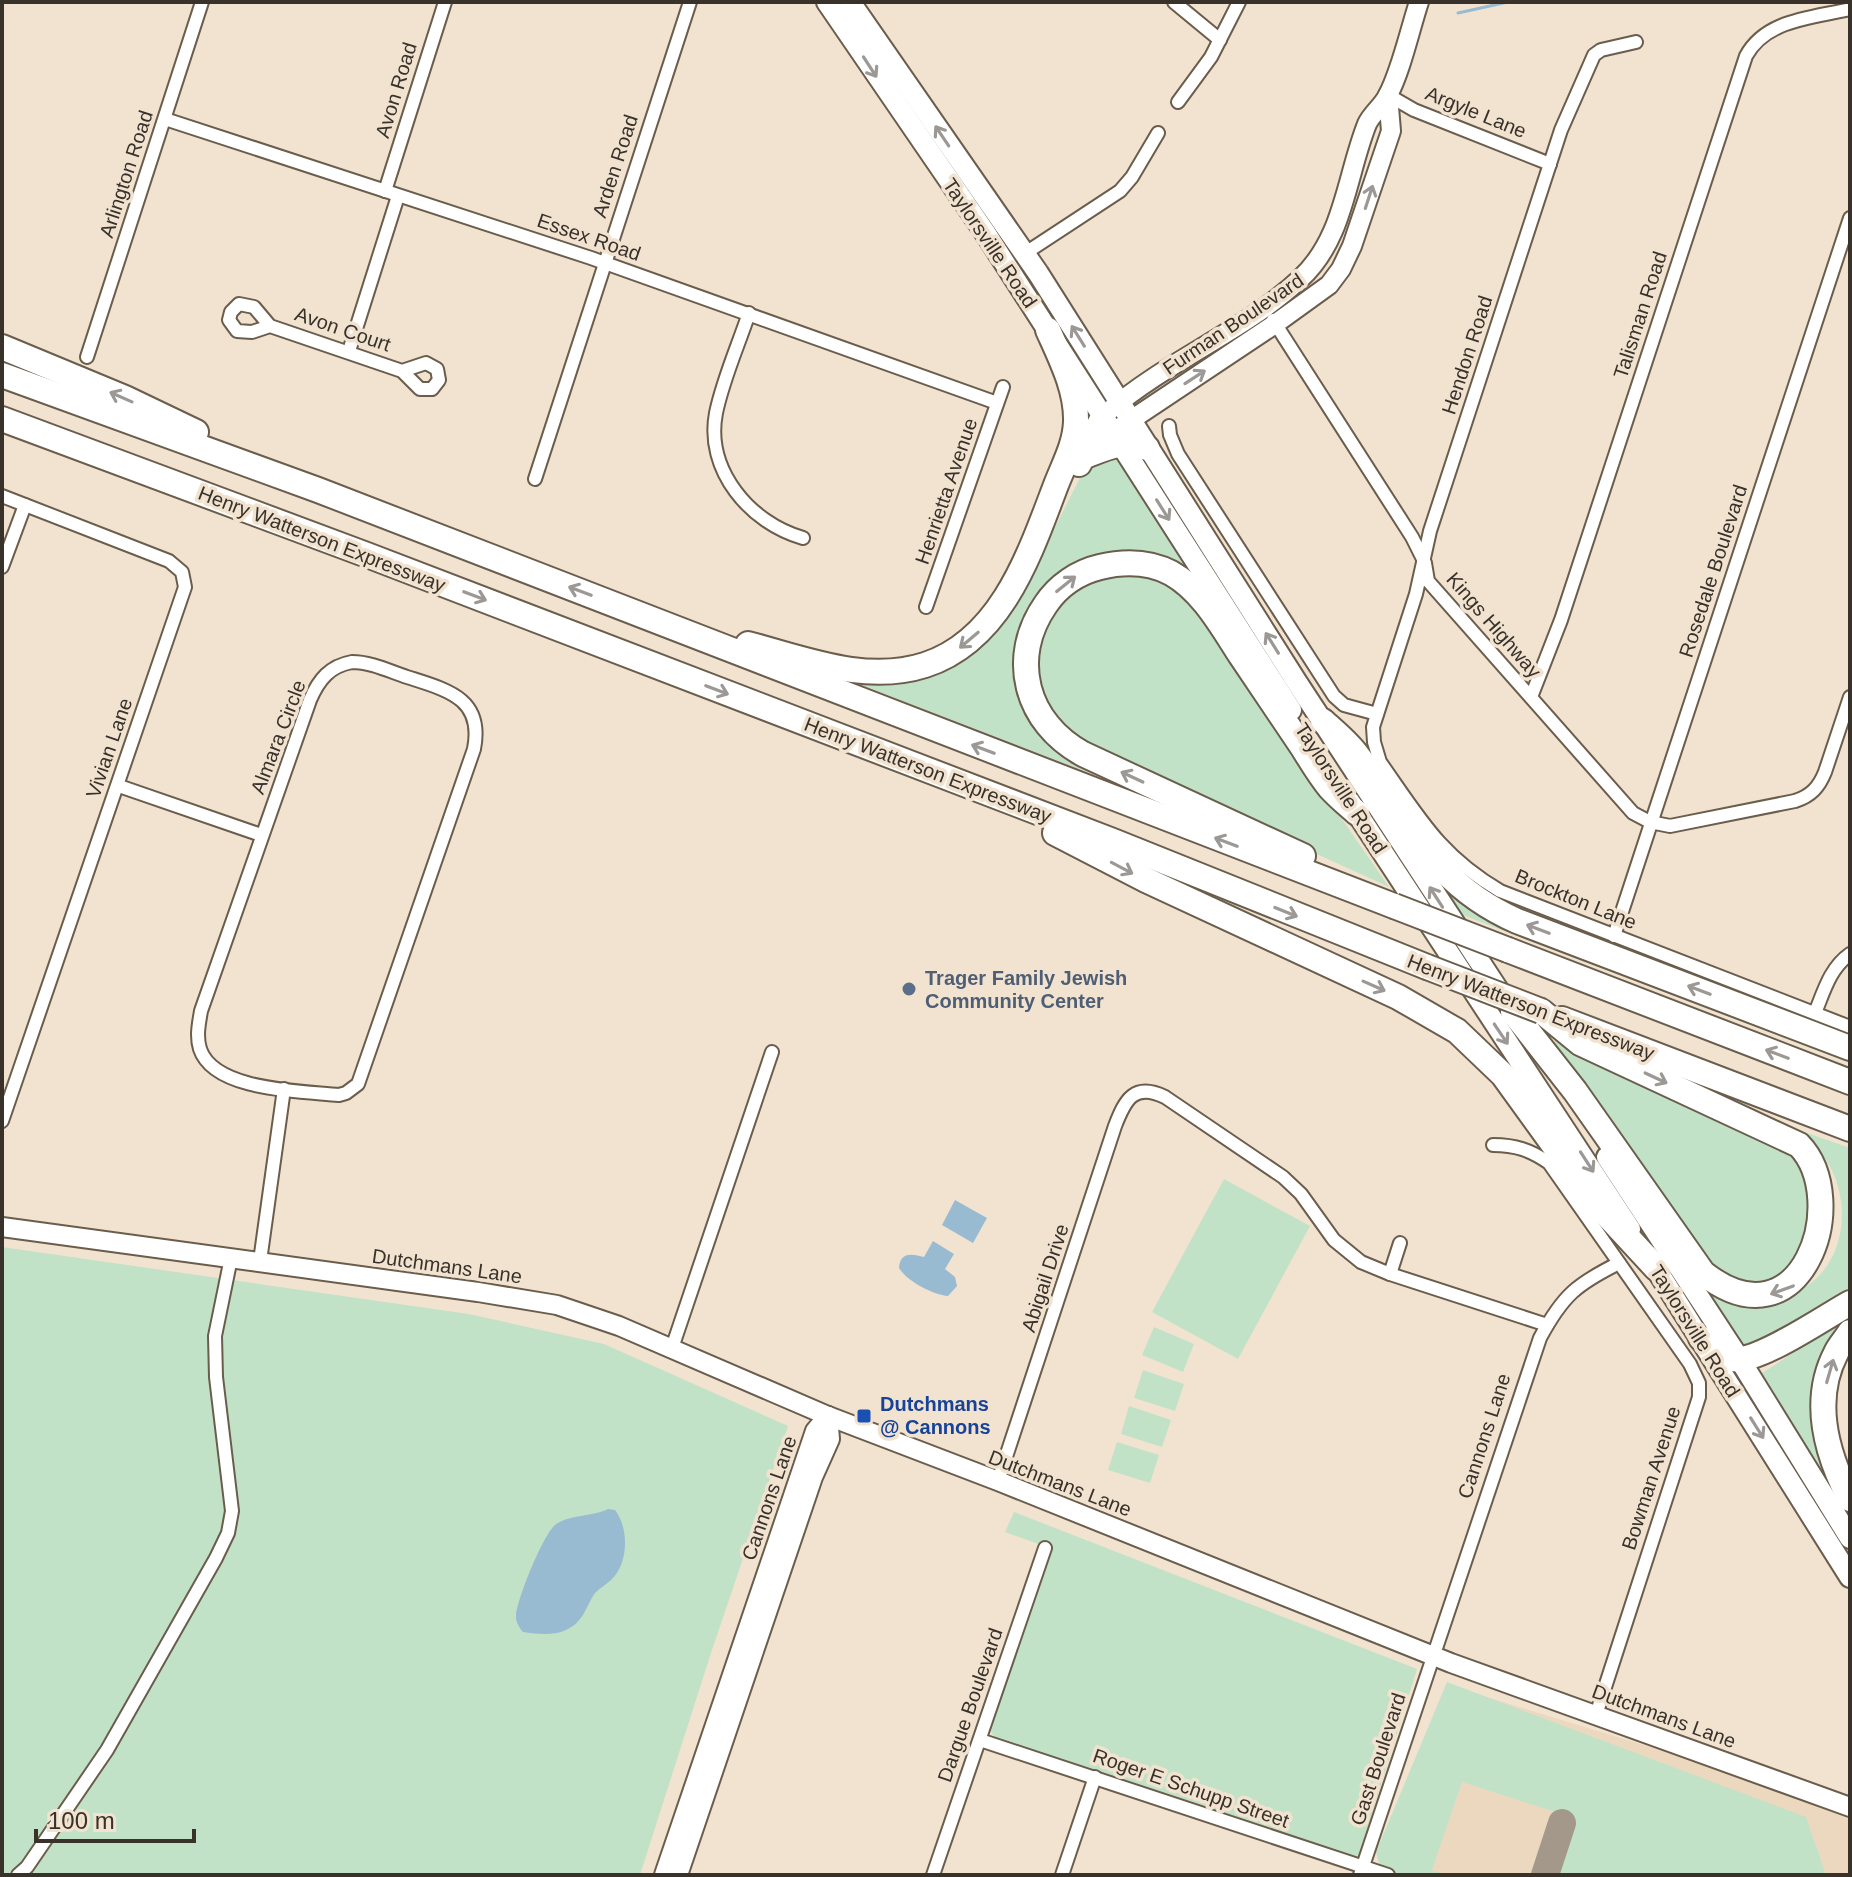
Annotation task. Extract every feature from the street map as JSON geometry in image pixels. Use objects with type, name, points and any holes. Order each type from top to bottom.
[{"type":"highway","points":[[653,619],[850,671],[870,673],[912,668],[956,651],[990,621],[1012,588],[1070,453],[1076,424],[1074,402],[1067,373],[1048,330]]},
{"type":"highway","points":[[2,347],[125,398],[318,490]]},
{"type":"highway","name":"Henry Watterson Expressway","points":[[2,375],[318,490],[1850,1082]]},
{"type":"highway","name":"Henry Watterson Expressway","points":[[2,419],[237,505],[953,780],[1427,967],[1850,1129]]},
{"type":"highway","points":[[1040,528],[1065,492],[1083,457],[1114,424],[1132,443],[1147,448]]},
{"type":"highway","points":[[1357,813],[1329,787],[1203,601],[1173,574],[1136,563],[1094,568],[1068,582],[1044,606],[1029,634],[1027,678],[1039,712],[1064,742],[1083,754],[1302,856],[1386,903]]},
{"type":"highway","points":[[1323,721],[1356,753],[1442,871],[1484,905],[1517,921],[1850,1048]]},
{"type":"highway","points":[[953,780],[1146,880],[1421,1008],[1457,1031],[1503,1075],[1594,1201],[1656,1268]]},
{"type":"highway","points":[[1513,1012],[1575,1091],[1703,1273],[1720,1286],[1756,1296],[1791,1288],[1818,1268],[1826,1258],[1839,1227],[1839,1208],[1830,1177],[1814,1155],[1799,1145],[1580,1043],[1541,1011]]},
{"type":"highway","points":[[1701,1338],[1723,1356],[1740,1360],[1769,1350],[1850,1303]]},
{"type":"highway","points":[[1850,1332],[1830,1369],[1824,1397],[1824,1424],[1832,1461],[1850,1499]]},
{"type":"main road","name":"Taylorsville Road","points":[[827,2],[1114,424],[1357,813],[1656,1268],[1850,1577]]},
{"type":"main road","name":"Taylorsville Road","points":[[850,2],[1024,254],[1114,424]]},
{"type":"main road","name":"Furman Boulevard","points":[[1114,424],[1298,281],[1325,249],[1338,219],[1368,121],[1388,95],[1419,2]]},
{"type":"main road","name":"Furman Boulevard","points":[[1130,421],[1329,285],[1341,269],[1360,225],[1391,131],[1388,95]]},
{"type":"main road","name":"Taylorsville Road","points":[[1114,424],[1130,421],[1740,1360],[1850,1538]]},
{"type":"main road","name":"Dutchmans Lane","points":[[2,1227],[557,1305],[672,1348],[828,1416],[1434,1656],[1850,1807]]},
{"type":"main road","name":"Cannons Lane","points":[[674,1873],[813,1477],[830,1439],[828,1416]]},
{"type":"main road","points":[[1824,1537],[1835,1538],[1850,1556]]},
{"type":"street","name":"Arlington Road","points":[[87,357],[202,2]]},
{"type":"street","name":"Avon Road","points":[[385,191],[445,2]]},
{"type":"street","name":"Arden Road","points":[[535,479],[690,2]]},
{"type":"street","points":[[1174,2],[1220,40]]},
{"type":"street","points":[[1178,102],[1211,57],[1239,2]]},
{"type":"street","name":"Talisman Road","points":[[1531,697],[1543,673],[1566,605],[1746,56],[1757,39],[1773,28],[1850,9]]},
{"type":"street","name":"Hendon Road","points":[[1377,714],[1425,563],[1430,531],[1561,130],[1594,55],[1601,50],[1636,42]]},
{"type":"street","name":"Argyle Lane","points":[[1388,95],[1414,110],[1550,164]]},
{"type":"street","name":"Essex Road","points":[[165,119],[605,263],[997,403]]},
{"type":"street","points":[[1024,254],[1120,191],[1158,133]]},
{"type":"street","points":[[349,351],[398,196]]},
{"type":"street","name":"Rosedale Boulevard","points":[[1614,936],[1850,218]]},
{"type":"street","name":"Kings Highway","points":[[1264,307],[1412,537],[1425,563],[1428,581],[1633,813],[1650,822]]},
{"type":"street","points":[[749,313],[716,412],[715,433],[719,455],[733,489],[748,507],[778,530],[803,538]]},
{"type":"street","name":"Avon Court","points":[[270,326],[402,371]]},
{"type":"street","name":"Henrietta Avenue","points":[[926,607],[1003,387]]},
{"type":"street","points":[[1169,426],[1178,454],[1334,696],[1344,705],[1377,714]]},
{"type":"street","name":"Vivian Lane","points":[[2,496],[169,561],[182,572],[184,580],[183,593],[119,786],[6,1095],[2,1121]]},
{"type":"street","points":[[2,567],[25,505]]},
{"type":"street","name":"Almara Circle","points":[[352,662],[370,664],[447,690],[463,701],[471,712],[476,732],[474,749],[358,1084],[346,1093],[339,1095],[284,1089],[222,1075],[204,1056],[199,1040],[199,1022],[261,835],[313,692],[334,668],[352,662]]},
{"type":"street","points":[[1650,822],[1670,826],[1807,796],[1816,789],[1825,772],[1850,697]]},
{"type":"street","name":"Brockton Lane","points":[[1377,714],[1373,727],[1380,762],[1429,831],[1450,855],[1475,876],[1500,891],[1850,1027]]},
{"type":"street","points":[[119,786],[261,835]]},
{"type":"street","points":[[1815,1013],[1830,976],[1850,954]]},
{"type":"street","points":[[672,1348],[772,1052]]},
{"type":"street","points":[[260,1261],[284,1089]]},
{"type":"street","name":"Abigail Drive","points":[[998,1481],[1115,1126],[1124,1103],[1138,1093],[1148,1091],[1165,1097],[1273,1169],[1301,1194],[1342,1249],[1361,1262],[1390,1274]]},
{"type":"street","name":"Bowman Avenue","points":[[1493,1145],[1513,1145],[1529,1150],[1549,1163],[1697,1374],[1699,1397],[1596,1715]]},
{"type":"street","points":[[1400,1243],[1390,1274],[1547,1325]]},
{"type":"street","points":[[18,1875],[27,1867],[107,1750],[228,1533],[232,1511],[216,1377],[215,1336],[231,1258]]},
{"type":"street","name":"Cannons Lane","points":[[1434,1656],[1536,1349],[1547,1325],[1559,1306],[1579,1285],[1619,1263]]},
{"type":"street","name":"Dargue Boulevard","points":[[933,1875],[1045,1548]]},
{"type":"street","name":"Gast Boulevard","points":[[1362,1871],[1434,1656]]},
{"type":"street","name":"Roger E Schupp Street","points":[[980,1740],[1362,1871],[1388,1875]]},
{"type":"street","points":[[1062,1875],[1095,1777]]},
{"type":"shaded area","points":[[1447,1685],[1850,1808],[1850,1875],[1381,1875]]},
{"type":"green space","points":[[1112,451],[1196,582],[1159,563],[1053,587],[1025,696],[1141,790],[859,684],[911,680],[970,654],[985,642],[1015,606],[1084,470]]},
{"type":"green space","points":[[1141,571],[1184,591],[1389,887],[1090,751],[1049,717],[1032,664],[1048,611],[1096,575]]},
{"type":"green space","points":[[1433,872],[1440,878],[1850,1055],[1850,1063],[1460,914]]},
{"type":"green space","points":[[1544,1036],[1800,1154],[1832,1205],[1830,1231],[1820,1255],[1773,1287],[1720,1278]]},
{"type":"green space","points":[[1742,1110],[1850,1148],[1850,1295],[1746,1354],[1705,1291],[1709,1287],[1754,1299],[1774,1300],[1800,1290],[1818,1276],[1829,1262],[1837,1246],[1842,1211],[1840,1193],[1826,1160],[1798,1137]]},
{"type":"green space","points":[[1224,1179],[1310,1226],[1238,1359],[1152,1312]]},
{"type":"green space","points":[[2,1247],[469,1314],[604,1344],[788,1426],[640,1875],[2,1875]]},
{"type":"green space","points":[[1850,1316],[1850,1322],[1835,1344],[1829,1482],[1759,1375]]},
{"type":"green space","points":[[1154,1327],[1194,1344],[1183,1372],[1142,1355]]},
{"type":"green space","points":[[1143,1370],[1184,1384],[1175,1411],[1134,1398]]},
{"type":"green space","points":[[1129,1406],[1171,1420],[1162,1447],[1121,1434]]},
{"type":"green space","points":[[1117,1442],[1159,1455],[1150,1483],[1108,1470]]},
{"type":"green space","points":[[1014,1512],[1417,1669],[1356,1865],[996,1740],[987,1724],[1047,1547],[1005,1532]]},
{"type":"green space","points":[[1447,1682],[1806,1817],[1826,1875],[1553,1875],[1574,1818],[1462,1782],[1432,1870],[1446,1875],[1400,1875],[1380,1868],[1376,1852]]},
{"type":"water","points":[[955,1200],[987,1218],[973,1243],[942,1225]]},
{"type":"water","points":[[933,1241],[954,1254],[945,1269],[955,1277],[957,1286],[948,1296],[921,1286],[899,1268],[904,1256],[924,1257]]},
{"type":"water","points":[[615,1510],[620,1517],[625,1536],[624,1555],[617,1573],[595,1594],[576,1624],[550,1634],[523,1632],[517,1621],[517,1608],[531,1568],[550,1531],[567,1519]]},
{"type":"waterway","points":[[1458,13],[1508,2]]},
{"type":"taxiway","points":[[1545,1875],[1562,1823]]},
{"type":"place","name":"Trager Family Jewish Community Center","points":[[909,989]]},
{"type":"place","name":"Dutchmans @ Cannons","points":[[864,1416]]}]
